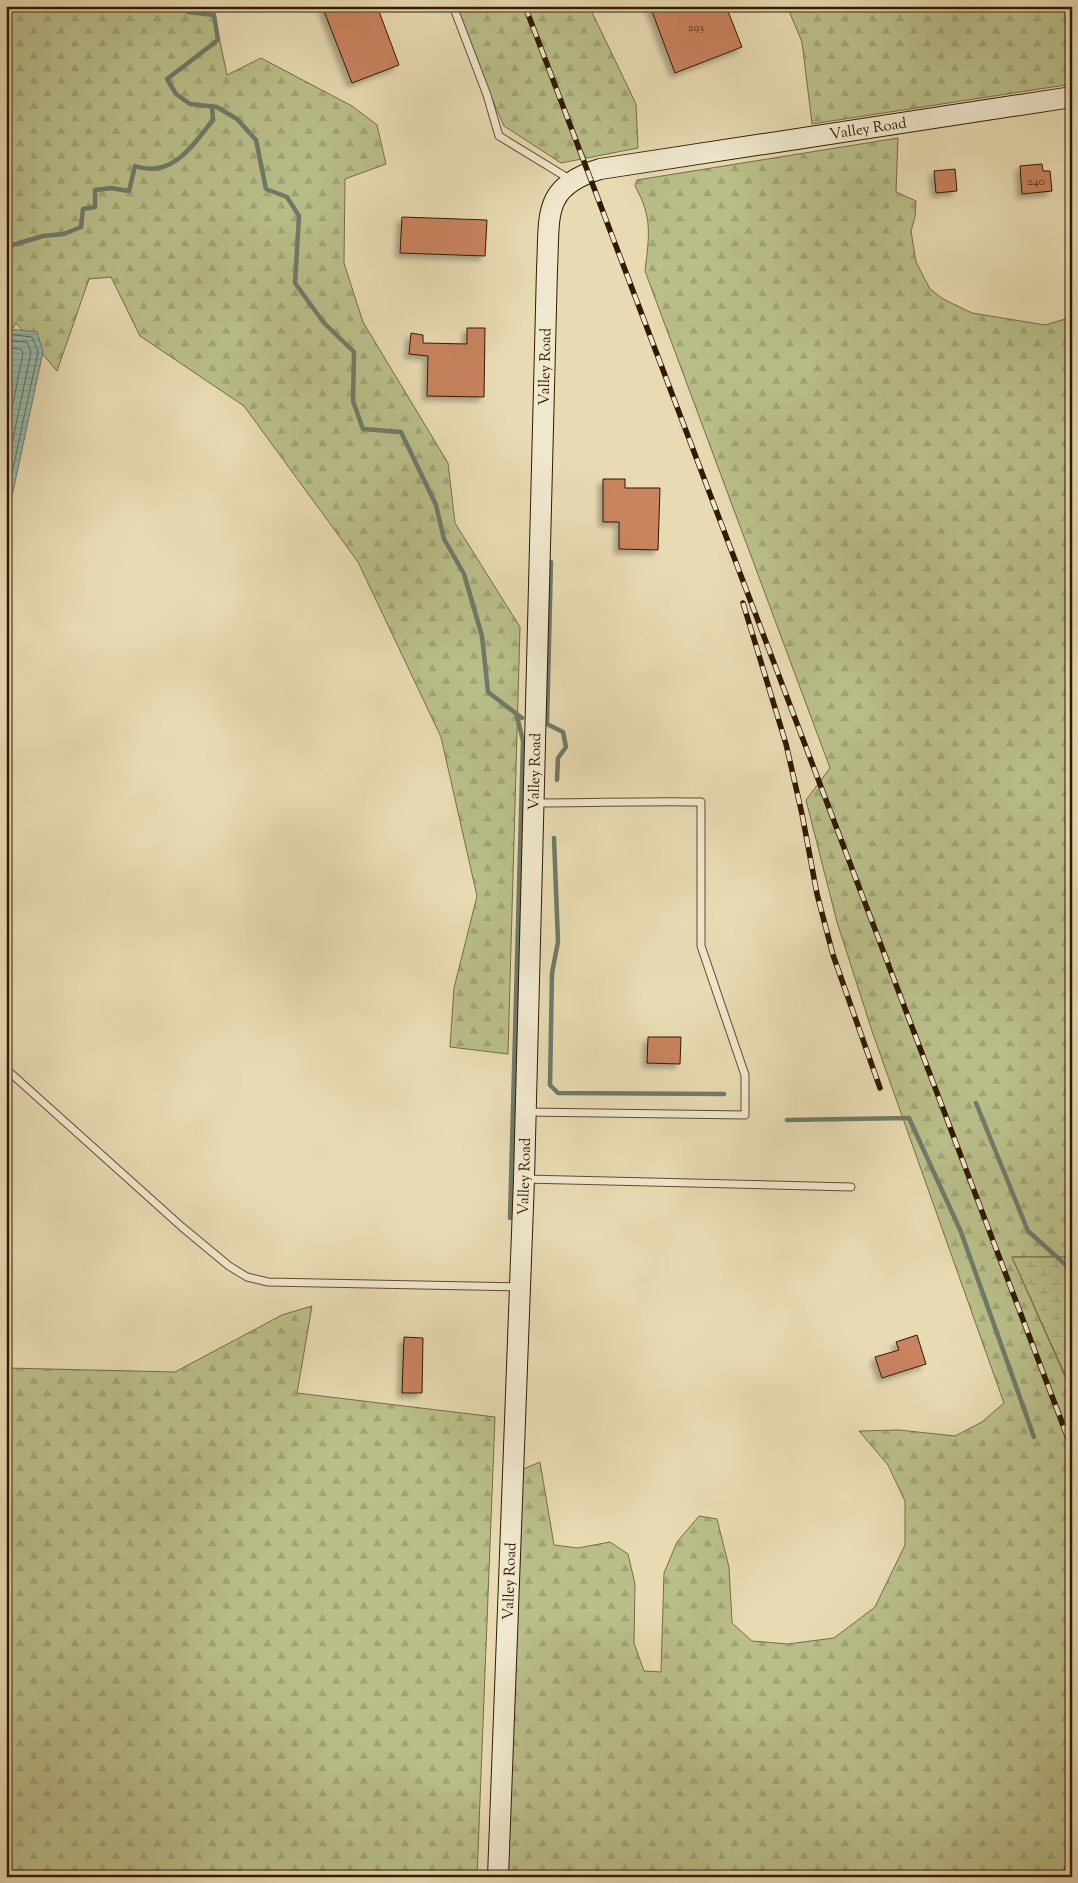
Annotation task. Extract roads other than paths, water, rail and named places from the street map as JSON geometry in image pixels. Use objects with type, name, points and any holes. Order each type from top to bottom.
[{"type":"street","name":"Valley Road","points":[[498,1877],[521,1287],[542,435],[550,224],[555,197],[571,180],[600,169],[1072,97]]},
{"type":"lane","points":[[452,6],[487,95],[499,136],[571,180]]},
{"type":"lane","points":[[526,1112],[745,1115],[745,1075],[701,946],[701,802],[631,800],[594,804],[534,803]]},
{"type":"lane","points":[[6,1069],[182,1228],[229,1266],[247,1277],[268,1282],[521,1287]]},
{"type":"lane","points":[[524,1179],[851,1187]]},
{"type":"water","points":[[9,329],[37,332],[43,352],[6,524],[6,333]]},
{"type":"waterway","points":[[186,6],[188,12],[214,15],[218,40],[167,79],[176,94],[190,104],[217,107],[237,119],[256,140],[266,189],[287,197],[299,216],[295,283],[324,323],[354,352],[353,401],[363,429],[401,432],[436,505],[444,539],[464,574],[482,636],[488,692],[522,718]]},
{"type":"waterway","points":[[6,247],[43,236],[64,234],[81,227],[83,209],[95,207],[95,190],[111,188],[129,191],[135,166],[148,169],[160,168],[171,164],[198,140],[213,120],[212,106]]},
{"type":"waterway","points":[[551,562],[547,724],[563,732],[566,747],[558,758],[557,780]]},
{"type":"waterway","points":[[510,1218],[523,741],[517,716]]},
{"type":"waterway","points":[[554,838],[558,942],[552,973],[550,1085],[558,1093],[724,1094]]},
{"type":"waterway","points":[[976,1103],[1028,1231],[1068,1267],[1072,1277]]},
{"type":"waterway","points":[[787,1120],[909,1118],[961,1232],[1034,1437]]},
{"type":"railway","points":[[525,6],[1072,1449]]},
{"type":"railway","points":[[743,603],[786,744],[802,814],[817,894],[833,955],[880,1088]]}]
